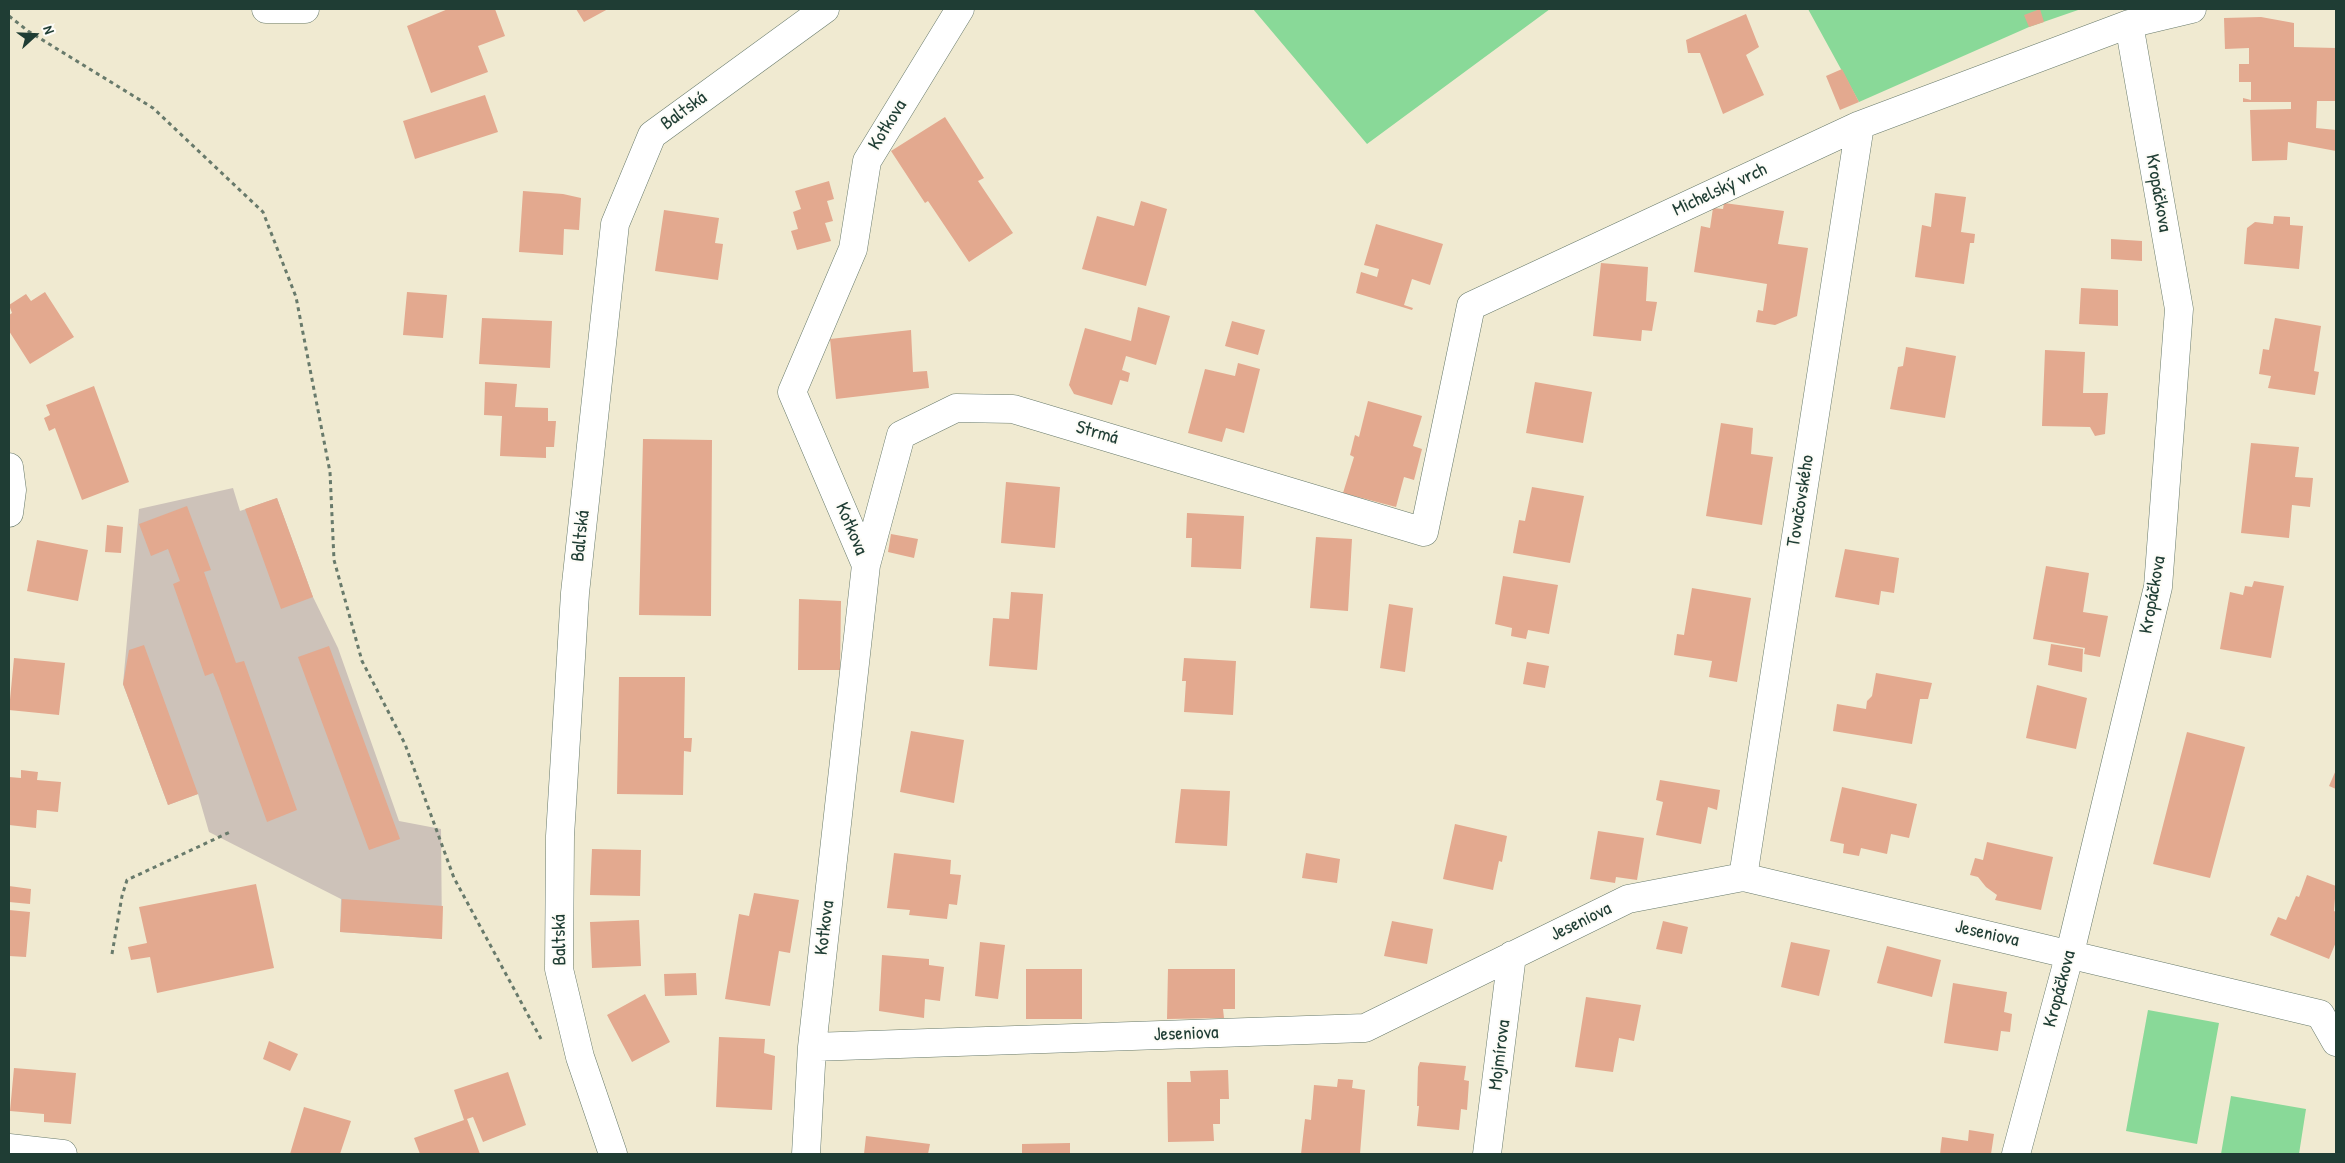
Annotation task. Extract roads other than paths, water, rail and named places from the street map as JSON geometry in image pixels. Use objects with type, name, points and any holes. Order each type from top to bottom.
[{"type":"street","points":[[266,9],[305,9]]},
{"type":"street","name":"Baltská","points":[[611,1154],[580,1057],[560,969],[560,846],[575,593],[614,224],[652,135],[825,9]]},
{"type":"street","name":"Kotkova","points":[[806,1154],[812,1047],[866,565],[792,392],[853,249],[867,161],[960,9]]},
{"type":"street","name":"Michelský vrch","points":[[1424,532],[1472,306],[1860,125],[2129,24],[2192,9]]},
{"type":"street","name":"Kropáčkova","points":[[2016,1154],[2070,953],[2158,587],[2178,309],[2129,24]]},
{"type":"street","name":"Tovačovského","points":[[1743,877],[1860,125]]},
{"type":"street","name":"Strmá","points":[[866,565],[900,434],[956,408],[1013,409],[1424,532]]},
{"type":"street","points":[[9,467],[12,490],[9,513]]},
{"type":"street","name":"Jeseniova","points":[[812,1047],[1365,1028],[1628,899],[1743,877],[2070,953],[2320,1014],[2336,1042]]},
{"type":"street","name":"Mojmírova","points":[[1487,1154],[1512,955]]},
{"type":"street","points":[[9,1148],[63,1154]]}]
